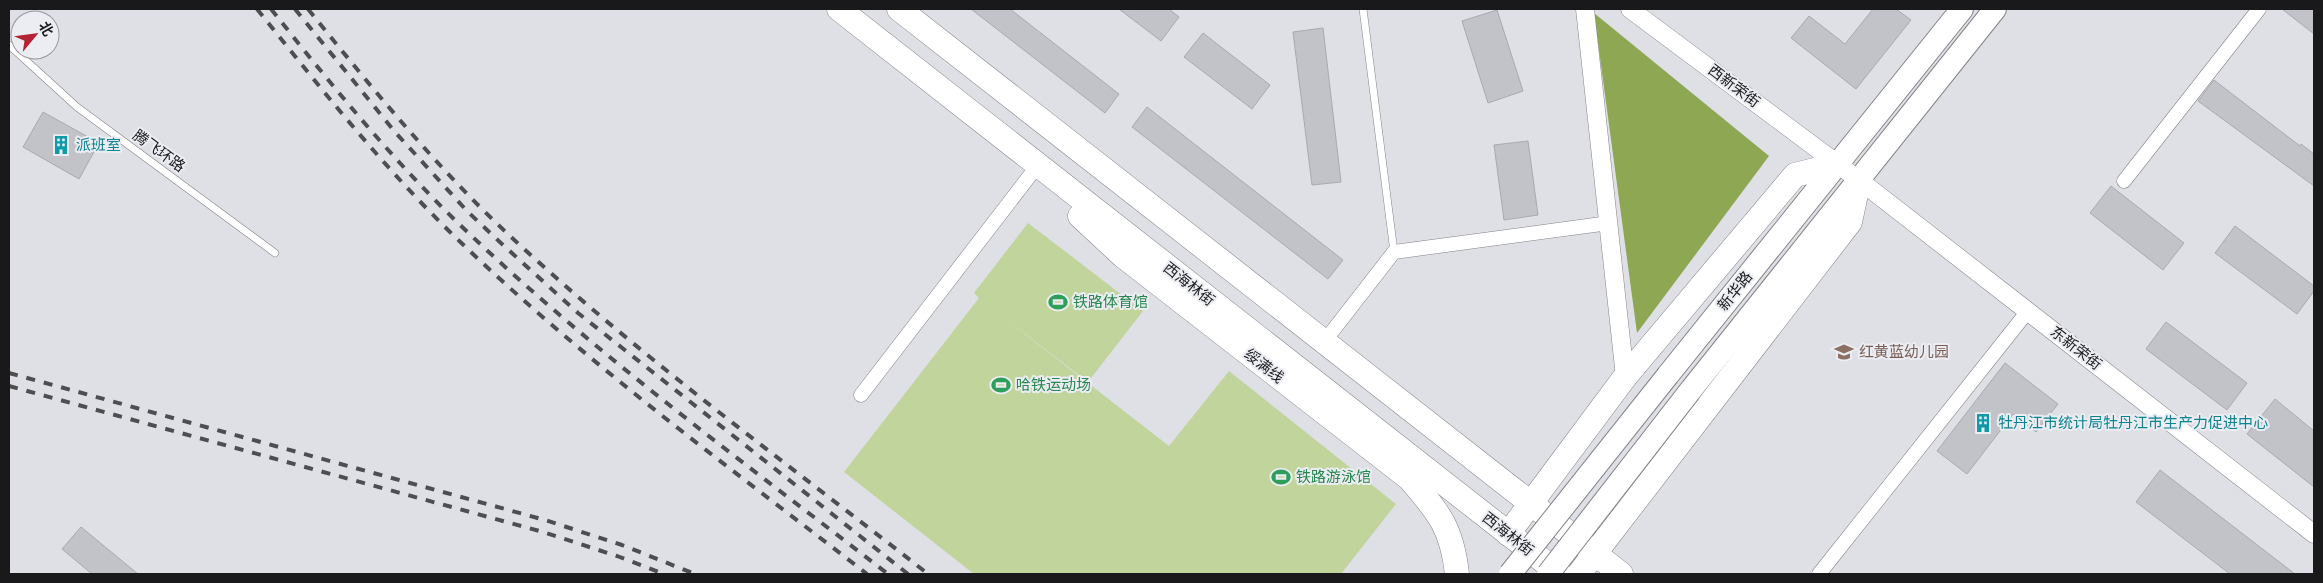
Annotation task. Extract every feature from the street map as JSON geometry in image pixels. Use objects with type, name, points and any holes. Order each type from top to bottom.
[{"type":"highway","name":"西海林街","points":[[839,9],[1508,534],[1544,566],[1560,574]]},
{"type":"highway","points":[[899,9],[1621,574]]},
{"type":"highway","points":[[1508,534],[1625,377],[1795,175],[1838,164]]},
{"type":"highway","name":"绥满线","points":[[1041,168],[1089,224],[1123,256],[1410,479],[1438,511],[1452,540],[1457,574]]},
{"type":"highway","points":[[1578,574],[1850,222],[1859,180]]},
{"type":"main road","name":"新华路","points":[[1510,574],[1962,9]]},
{"type":"main road","points":[[1544,566],[1690,391],[1995,9]]},
{"type":"street","points":[[1585,9],[1625,377]]},
{"type":"street","name":"西新荣街","points":[[1630,9],[1838,164]]},
{"type":"street","points":[[2124,181],[2259,9]]},
{"type":"street","name":"东新荣街","points":[[1838,164],[2314,534]]},
{"type":"street","points":[[861,395],[1041,168]]},
{"type":"street","points":[[1324,342],[1394,252],[1609,223]]},
{"type":"street","points":[[1819,574],[2028,311]]},
{"type":"lane","points":[[1363,9],[1394,252]]},
{"type":"lane","name":"腾飞环路","points":[[9,45],[77,107],[275,253]]},
{"type":"green space","points":[[1594,13],[1769,156],[1637,333]]},
{"type":"green space","name":"哈铁运动场","points":[[1028,223],[1143,311],[1088,382],[1002,316],[1169,446],[1229,371],[1396,504],[1341,574],[974,574],[844,472],[979,298],[974,293]]},
{"type":"building","points":[[971,9],[1010,9],[1119,94],[1105,113]]},
{"type":"building","points":[[1119,9],[1169,9],[1179,17],[1161,41]]},
{"type":"building","points":[[1873,9],[1896,9],[1911,20],[1856,89],[1791,38],[1809,16],[1845,44]]},
{"type":"building","points":[[2282,9],[2314,9],[2314,34]]},
{"type":"building","points":[[1497,10],[1523,91],[1488,103],[1462,21]]},
{"type":"building","points":[[1323,28],[1341,182],[1312,185],[1293,32]]},
{"type":"building","points":[[1203,33],[1270,85],[1252,109],[1184,57]]},
{"type":"building","points":[[2214,80],[2300,146],[2301,144],[2314,154],[2314,186],[2198,101]]},
{"type":"building","points":[[1147,107],[1343,260],[1328,279],[1132,127]]},
{"type":"building","name":"派班室","points":[[43,112],[99,143],[79,179],[23,147]]},
{"type":"building","points":[[1528,141],[1538,215],[1504,220],[1494,145]]},
{"type":"building","points":[[2111,186],[2184,243],[2163,270],[2090,213]]},
{"type":"building","points":[[2235,226],[2314,286],[2314,291],[2297,314],[2215,253]]},
{"type":"building","points":[[2166,322],[2247,383],[2227,410],[2146,349]]},
{"type":"building","name":"牡丹江市统计局牡丹江市生产力促进中心","points":[[2005,363],[2058,404],[2036,432],[2013,414],[1967,474],[1937,451]]},
{"type":"building","points":[[2275,399],[2314,431],[2314,487],[2247,434]]},
{"type":"building","points":[[2160,470],[2295,574],[2230,574],[2136,502]]},
{"type":"building","points":[[81,527],[138,574],[92,574],[62,549]]},
{"type":"railway","points":[[257,9],[350,123],[398,178],[449,231],[498,277],[653,408],[867,574]]},
{"type":"railway","points":[[271,9],[338,92],[384,145],[432,197],[508,270],[560,316],[668,404],[888,574]]},
{"type":"railway","points":[[295,9],[395,132],[467,211],[503,245],[578,313],[908,574]]},
{"type":"railway","points":[[308,9],[430,155],[510,236],[663,368],[928,574]]},
{"type":"railway","points":[[9,373],[545,520],[622,545],[695,574]]},
{"type":"railway","points":[[9,386],[543,532],[617,556],[664,574]]},
{"type":"place","name":"派班室","points":[[61,145]]},
{"type":"place","name":"铁路体育馆","points":[[1058,302]]},
{"type":"place","name":"红黄蓝幼儿园","points":[[1844,352]]},
{"type":"place","name":"哈铁运动场","points":[[1001,385]]},
{"type":"place","name":"牡丹江市统计局牡丹江市生产力促进中心","points":[[1983,423]]},
{"type":"place","name":"铁路游泳馆","points":[[1281,477]]}]
